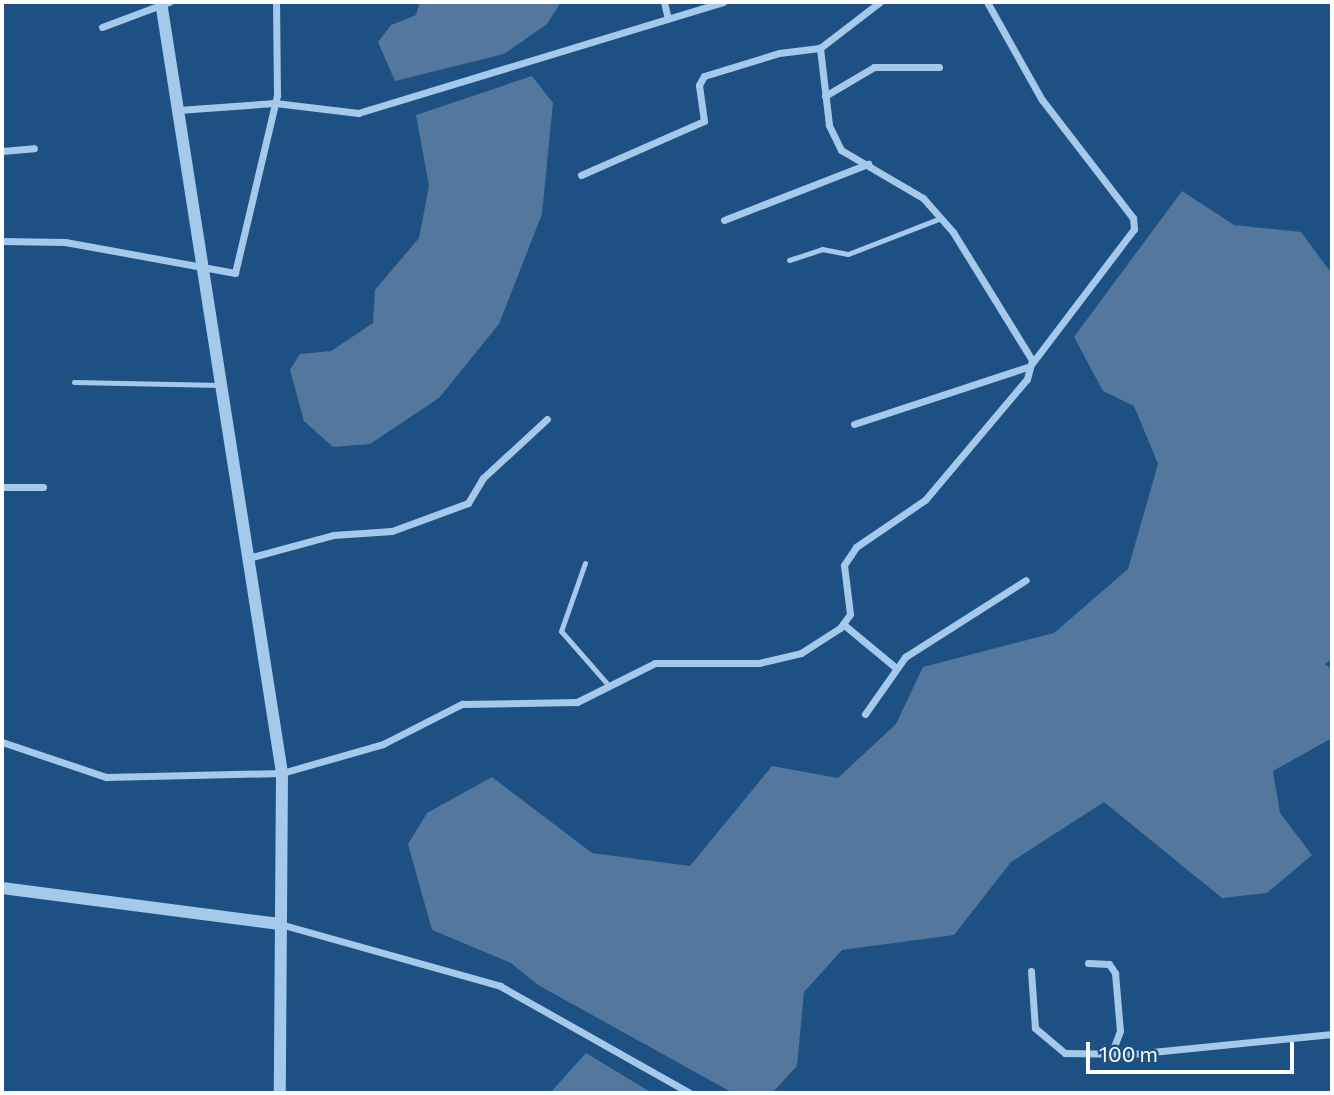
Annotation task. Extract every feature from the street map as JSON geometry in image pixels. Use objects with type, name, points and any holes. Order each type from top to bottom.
[{"type":"street","points":[[2,241],[65,242],[235,273],[275,103],[276,2]]},
{"type":"street","points":[[664,2],[668,19]]},
{"type":"street","points":[[178,110],[275,103],[358,113],[723,2]]},
{"type":"street","points":[[581,175],[704,121],[699,85],[704,76],[779,53],[820,48],[880,2]]},
{"type":"street","points":[[2,742],[106,777],[282,773],[383,744],[462,704],[552,706],[610,687],[655,663],[759,663],[801,653],[843,624],[850,614],[844,565],[856,547],[925,500],[1027,379],[1030,366],[1129,239],[1133,218],[1042,100],[987,2]]},
{"type":"street","points":[[103,27],[164,3],[178,110],[282,773],[280,1093]]},
{"type":"street","points":[[820,48],[829,125],[841,149],[923,198],[941,218],[979,284],[1005,310],[1030,366]]},
{"type":"street","points":[[825,96],[874,67],[939,67]]},
{"type":"street","points":[[2,151],[34,148]]},
{"type":"street","points":[[724,220],[868,164]]},
{"type":"street","points":[[855,424],[1030,366]]},
{"type":"street","points":[[248,558],[333,536],[392,531],[468,503],[483,478],[547,419]]},
{"type":"street","points":[[2,487],[43,487]]},
{"type":"street","points":[[865,714],[895,667],[1026,580]]},
{"type":"street","points":[[843,624],[895,667]]},
{"type":"street","points":[[2,888],[280,924],[500,986],[690,1093]]},
{"type":"street","points":[[1088,963],[1109,964],[1115,973],[1120,1031],[1111,1055]]},
{"type":"street","points":[[1031,971],[1032,1015],[1042,1039],[1065,1053],[1111,1055],[1332,1034]]},
{"type":"lane","points":[[789,260],[822,249],[849,254],[941,218]]},
{"type":"lane","points":[[74,382],[222,385]]},
{"type":"lane","points":[[585,563],[561,631],[610,687]]},
{"type":"water","points":[[420,2],[561,2],[547,24],[504,54],[395,81],[378,42],[391,25],[416,15]]},
{"type":"water","points":[[532,76],[553,103],[542,214],[499,324],[439,398],[370,444],[333,447],[304,421],[290,370],[300,354],[331,351],[373,323],[375,290],[419,238],[429,186],[416,115]]},
{"type":"water","points":[[1182,191],[1234,225],[1301,232],[1332,274],[1332,659],[1325,664],[1332,670],[1332,738],[1273,771],[1280,813],[1312,855],[1267,893],[1222,898],[1104,802],[1011,862],[954,935],[842,950],[804,992],[797,1066],[772,1093],[733,1093],[538,985],[511,963],[432,930],[408,844],[427,813],[492,777],[592,853],[690,866],[772,766],[838,778],[896,724],[923,667],[1054,633],[1128,569],[1158,464],[1134,406],[1103,391],[1074,337]]},
{"type":"water","points":[[586,1053],[652,1093],[550,1093]]}]
